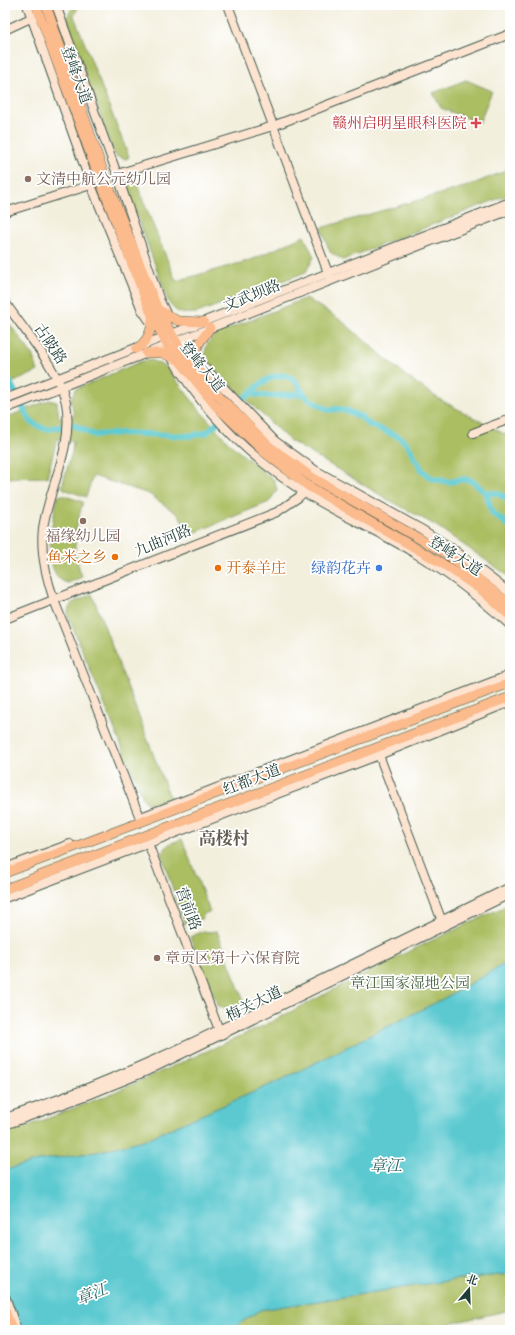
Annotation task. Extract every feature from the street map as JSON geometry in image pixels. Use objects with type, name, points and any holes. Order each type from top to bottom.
[{"type":"main road","name":"登峰大道","points":[[36,5],[41,12],[98,178],[154,310],[183,366],[245,430],[269,446],[311,482],[443,564],[481,590],[510,616]]},
{"type":"main road","points":[[136,349],[146,340],[152,324],[154,310],[184,322],[207,325],[198,345],[194,361]]},
{"type":"main road","name":"登峰大道","points":[[169,340],[194,361],[216,400]]},
{"type":"main road","points":[[146,353],[162,353],[171,357],[183,366]]},
{"type":"main road","name":"登峰大道","points":[[311,482],[448,555],[510,604]]},
{"type":"main road","name":"红都大道","points":[[5,873],[510,683]]},
{"type":"main road","name":"红都大道","points":[[5,889],[510,697]]},
{"type":"main road","points":[[5,1310],[12,1330]]},
{"type":"street","points":[[27,5],[41,12],[91,186],[142,310],[152,324],[169,340]]},
{"type":"street","points":[[5,30],[58,5],[160,301],[167,316],[171,357],[245,430],[260,460],[422,529],[453,549],[510,593]]},
{"type":"street","points":[[228,5],[329,276]]},
{"type":"street","points":[[117,174],[273,126],[510,34]]},
{"type":"street","points":[[5,212],[91,186]]},
{"type":"street","name":"文武坝路","points":[[5,399],[136,349],[169,340],[510,202]]},
{"type":"street","name":"文武坝路","points":[[329,276],[510,210]]},
{"type":"street","name":"古陂路","points":[[5,302],[57,379],[66,404],[67,423],[61,462],[43,530],[45,567],[54,600],[140,818]]},
{"type":"street","name":"文武坝路","points":[[5,409],[146,353],[169,340]]},
{"type":"street","points":[[473,434],[510,419]]},
{"type":"street","points":[[311,482],[476,596],[510,625]]},
{"type":"street","name":"九曲河路","points":[[5,619],[277,512],[311,482]]},
{"type":"street","points":[[5,868],[140,818],[510,675]]},
{"type":"street","points":[[5,898],[510,702]]},
{"type":"street","points":[[379,754],[443,924]]},
{"type":"street","name":"营前路","points":[[148,843],[219,1030]]},
{"type":"street","name":"梅关大道","points":[[5,1125],[147,1071],[443,924],[510,887]]},
{"type":"street","name":"梅关大道","points":[[5,1118],[95,1086],[219,1030],[510,894]]},
{"type":"street","points":[[5,1296],[17,1330]]},
{"type":"green space","points":[[74,5],[79,5],[74,16],[129,157],[126,159],[116,156],[113,152],[68,25],[67,17]]},
{"type":"green space","points":[[466,80],[492,91],[479,123],[441,108],[433,93]]},
{"type":"green space","points":[[510,169],[510,194],[343,260],[330,252],[321,228],[468,186]]},
{"type":"green space","points":[[135,174],[140,193],[176,281],[251,260],[304,236],[314,257],[306,272],[197,313],[178,312],[169,303],[128,191],[128,180],[130,176]]},
{"type":"green space","points":[[306,298],[342,321],[406,376],[439,399],[510,437],[510,577],[435,525],[387,499],[289,440],[208,363],[205,350],[209,341],[216,334]]},
{"type":"green space","points":[[5,318],[32,354],[38,371],[5,386]]},
{"type":"green space","points":[[151,360],[166,367],[202,413],[231,445],[274,480],[277,490],[269,502],[189,535],[180,516],[149,494],[93,476],[86,497],[64,489],[62,486],[72,452],[73,441],[57,439],[47,477],[5,478],[5,418],[49,400],[57,402],[59,418],[74,416],[71,399],[76,389],[142,361]]},
{"type":"green space","points":[[62,495],[83,502],[75,540],[76,557],[82,577],[68,583],[59,578],[54,570],[50,545],[53,517],[58,496]]},
{"type":"green space","points":[[92,594],[170,798],[157,803],[147,803],[143,798],[68,616],[68,610],[72,603]]},
{"type":"green space","points":[[182,839],[210,912],[205,913],[201,919],[185,924],[161,854],[169,844]]},
{"type":"green space","name":"章江国家湿地公园","points":[[510,904],[510,961],[441,1000],[279,1081],[147,1139],[97,1152],[42,1160],[5,1170],[5,1135],[108,1095],[263,1026],[399,956]]},
{"type":"green space","points":[[204,931],[217,931],[245,1004],[230,1009],[218,1006],[190,937]]},
{"type":"green space","points":[[510,1274],[510,1310],[421,1330],[230,1330],[260,1310],[459,1279]]},
{"type":"water","name":"章江","points":[[510,961],[510,1274],[459,1279],[260,1310],[230,1330],[5,1330],[5,1170],[42,1160],[97,1152],[147,1139],[279,1081],[441,1000]]},
{"type":"waterway","points":[[5,373],[30,421],[46,429],[74,425],[94,435],[124,433],[188,436],[206,433],[222,419]]},
{"type":"waterway","points":[[236,406],[256,387],[272,377],[280,375],[288,377],[296,382],[305,396],[315,403],[329,410],[338,409],[348,411],[361,417],[368,424],[399,437],[407,444],[422,470],[431,478],[449,482],[464,479],[472,481],[486,493],[497,493],[510,500]]},
{"type":"waterway","points":[[250,394],[270,396],[303,394]]},
{"type":"waterway","points":[[486,493],[492,513],[510,526]]},
{"type":"place","name":"赣州启明星眼科医院","points":[[476,123]]},
{"type":"place","name":"文清中航公元幼儿园","points":[[28,179]]},
{"type":"place","name":"福缘幼儿园","points":[[83,521]]},
{"type":"place","name":"鱼米之乡","points":[[115,557]]},
{"type":"place","name":"开泰羊庄","points":[[218,568]]},
{"type":"place","name":"绿韵花卉","points":[[379,568]]},
{"type":"place","name":"章贡区第十六保育院","points":[[157,958]]},
{"type":"district","name":"高楼村","points":[[224,839]]}]
